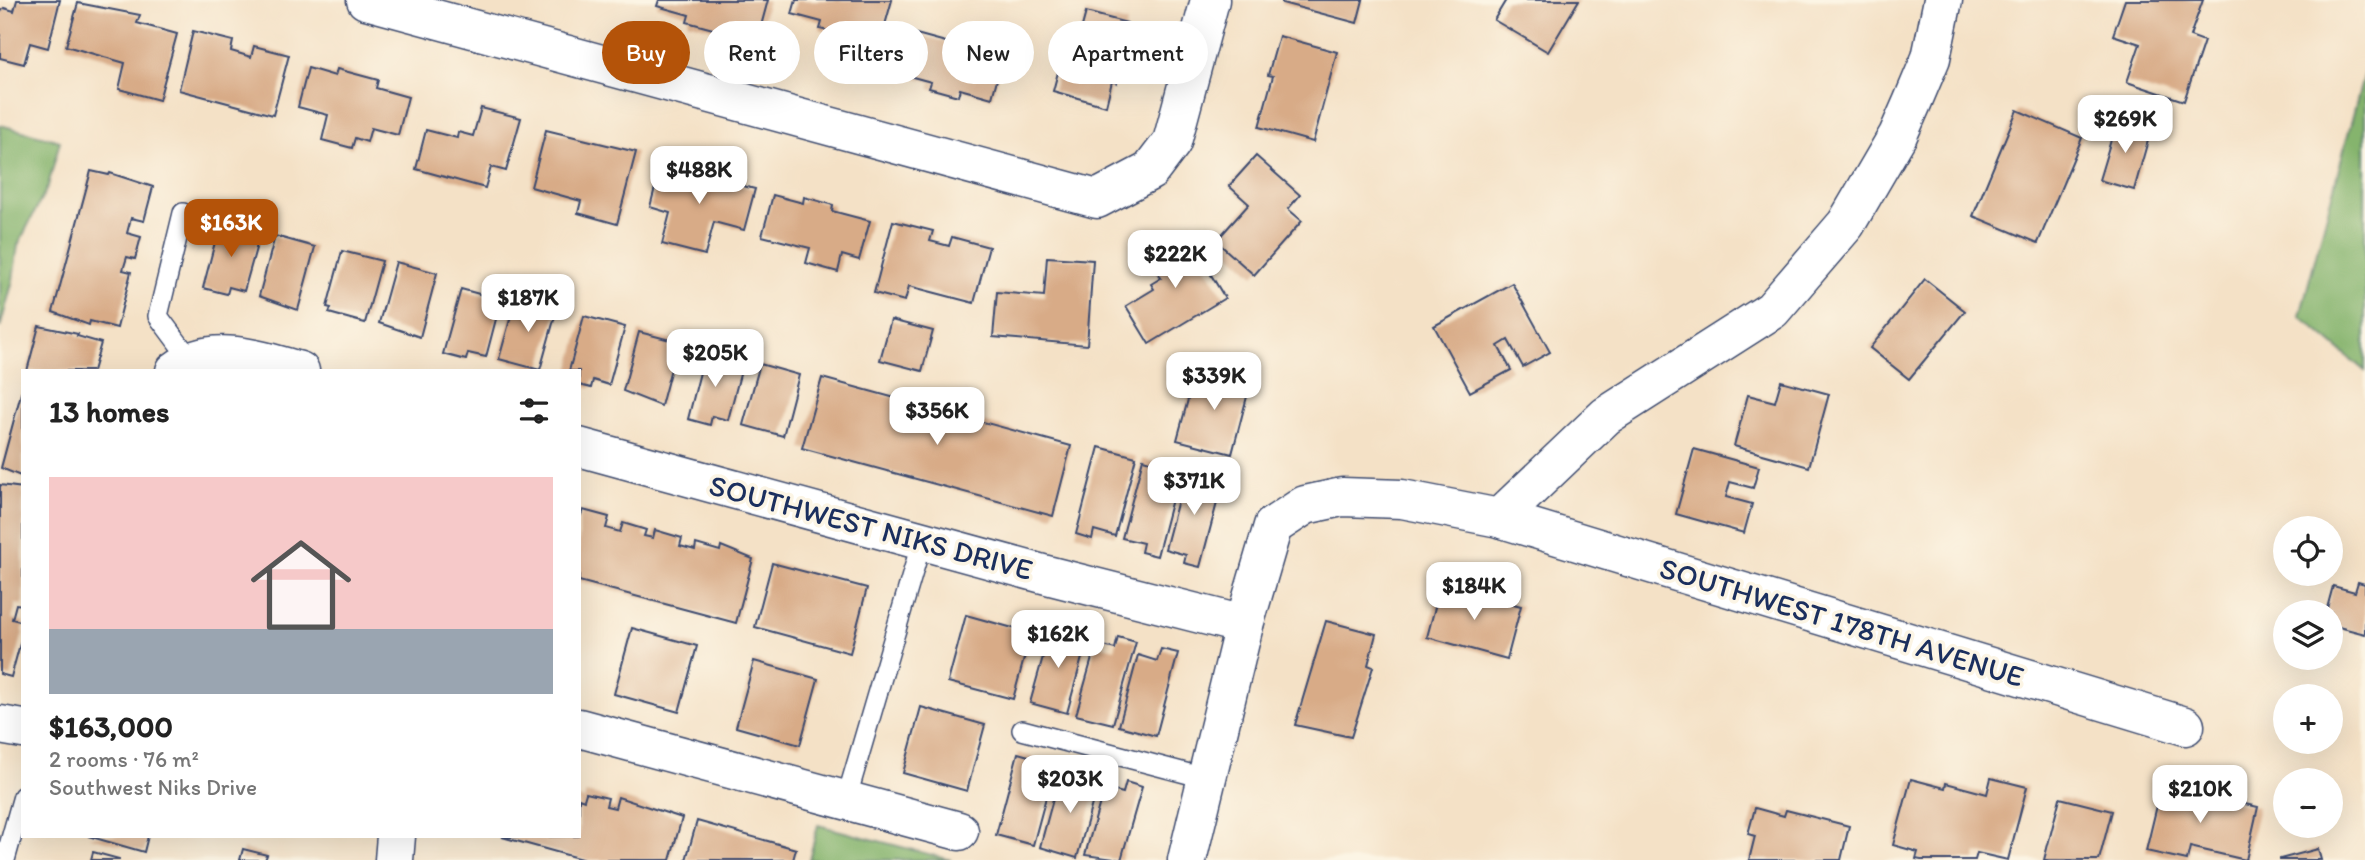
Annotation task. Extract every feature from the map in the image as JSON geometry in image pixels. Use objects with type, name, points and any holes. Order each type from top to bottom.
[{"type":"street","points":[[366,0],[1097,199],[1150,171],[1172,142],[1210,0]]},
{"type":"street","points":[[1499,518],[1605,416],[1772,310],[1846,224],[1898,135],[1912,103],[1931,58],[1943,0]]},
{"type":"street","points":[[182,365],[239,354],[293,369]]},
{"type":"street","name":"SOUTHWEST NIKS DRIVE","points":[[581,448],[922,541],[1244,625]]},
{"type":"street","name":"SOUTHWEST 178TH AVENUE","points":[[1187,860],[1244,625],[1273,526],[1305,505],[1342,497],[1402,499],[1499,518],[2185,726]]},
{"type":"street","points":[[0,725],[21,729]]},
{"type":"street","points":[[581,729],[959,831]]},
{"type":"street","points":[[394,860],[396,838]]},
{"type":"lane","points":[[182,365],[158,316],[183,213]]},
{"type":"lane","points":[[846,800],[922,541]]},
{"type":"lane","points":[[1021,730],[1208,779]]},
{"type":"lane","points":[[5,860],[21,803]]},
{"type":"green space","points":[[2365,70],[2365,371],[2300,316]]},
{"type":"green space","points":[[0,125],[60,141],[48,186],[18,245],[13,280],[0,328]]},
{"type":"green space","points":[[818,825],[951,860],[809,860]]},
{"type":"building","points":[[17,0],[60,0],[48,48],[30,43],[24,64],[0,58],[0,13],[4,8],[14,11]]},
{"type":"building","points":[[659,0],[768,0],[762,21],[704,21],[704,27],[687,21],[689,15],[657,6]]},
{"type":"building","points":[[796,0],[892,0],[886,21],[818,21],[792,14]]},
{"type":"building","points":[[1282,0],[1363,0],[1357,23],[1282,3]]},
{"type":"building","points":[[1506,0],[1579,0],[1548,52],[1494,20]]},
{"type":"building","points":[[2125,0],[2203,0],[2190,36],[2204,41],[2184,101],[2127,82],[2140,44],[2113,35]]},
{"type":"building","points":[[78,3],[140,15],[137,23],[177,34],[159,100],[119,89],[125,63],[66,46]]},
{"type":"building","points":[[1086,12],[1120,21],[1084,21]]},
{"type":"building","points":[[193,31],[233,41],[231,51],[251,57],[254,46],[289,55],[273,115],[179,90]]},
{"type":"building","points":[[1279,36],[1337,52],[1313,142],[1259,127],[1273,76],[1268,75]]},
{"type":"building","points":[[928,37],[942,41],[942,84],[996,84],[992,98],[960,89],[958,96],[929,88],[931,82],[928,81]]},
{"type":"building","points":[[308,68],[335,76],[337,69],[378,80],[376,88],[408,97],[398,135],[371,128],[367,142],[355,138],[352,148],[322,140],[328,115],[298,107]]},
{"type":"building","points":[[1055,84],[1111,84],[1106,106],[1053,91]]},
{"type":"building","points":[[481,108],[521,118],[506,171],[491,167],[485,188],[416,169],[426,130],[457,138],[458,132],[473,136]]},
{"type":"building","points":[[2017,110],[2082,138],[2038,243],[1973,216]]},
{"type":"building","points":[[2117,120],[2151,130],[2134,190],[2099,180]]},
{"type":"building","points":[[546,130],[636,152],[617,224],[578,213],[581,201],[531,187]]},
{"type":"building","points":[[1256,156],[1300,195],[1288,209],[1302,221],[1254,275],[1216,241],[1249,204],[1229,186]]},
{"type":"building","points":[[661,164],[694,174],[695,167],[724,175],[723,181],[755,189],[744,230],[714,222],[705,255],[662,244],[670,213],[650,207]]},
{"type":"building","points":[[91,171],[110,173],[153,187],[144,221],[131,218],[127,233],[141,237],[135,259],[127,257],[123,270],[131,272],[117,328],[90,321],[89,325],[53,312]]},
{"type":"building","points":[[773,195],[803,203],[804,197],[833,205],[832,211],[870,221],[859,260],[842,255],[838,272],[806,263],[810,248],[762,236]]},
{"type":"building","points":[[893,221],[933,231],[930,241],[949,246],[952,237],[989,247],[974,303],[909,286],[905,301],[874,293]]},
{"type":"building","points":[[220,223],[260,234],[244,291],[229,287],[227,294],[203,288]]},
{"type":"building","points":[[1185,232],[1225,298],[1149,344],[1126,306],[1154,289],[1151,284],[1161,278],[1148,254]]},
{"type":"building","points":[[275,236],[315,247],[298,310],[259,296]]},
{"type":"building","points":[[342,251],[382,261],[365,323],[329,313],[331,308],[327,307]]},
{"type":"building","points":[[1047,257],[1093,260],[1087,345],[993,337],[997,292],[1044,296]]},
{"type":"building","points":[[396,262],[437,273],[420,337],[379,323]]},
{"type":"building","points":[[1925,279],[1965,311],[1909,379],[1870,348]]},
{"type":"building","points":[[1512,283],[1550,352],[1523,367],[1508,340],[1498,346],[1511,370],[1470,392],[1434,326]]},
{"type":"building","points":[[461,289],[501,300],[486,357],[468,353],[466,360],[443,354]]},
{"type":"building","points":[[516,298],[557,309],[540,369],[499,359]]},
{"type":"building","points":[[584,316],[625,327],[609,385],[593,380],[591,388],[581,386],[581,369],[570,369]]},
{"type":"building","points":[[891,320],[933,331],[922,371],[880,360]]},
{"type":"building","points":[[39,326],[78,334],[77,336],[101,343],[94,369],[28,369]]},
{"type":"building","points":[[639,332],[678,342],[661,406],[623,391]]},
{"type":"building","points":[[705,353],[743,363],[728,420],[712,416],[710,425],[688,419]]},
{"type":"building","points":[[760,364],[799,375],[783,436],[743,425]]},
{"type":"building","points":[[1196,370],[1250,385],[1232,454],[1177,440]]},
{"type":"building","points":[[822,378],[1071,446],[1053,516],[802,448]]},
{"type":"building","points":[[1781,381],[1829,394],[1809,467],[1734,446],[1748,395],[1775,402]]},
{"type":"building","points":[[21,394],[21,476],[1,468]]},
{"type":"building","points":[[1099,447],[1136,457],[1115,536],[1094,530],[1092,539],[1076,534]]},
{"type":"building","points":[[1694,449],[1759,467],[1753,488],[1730,482],[1726,497],[1752,504],[1744,533],[1676,514]]},
{"type":"building","points":[[1143,459],[1180,469],[1157,556],[1141,552],[1143,543],[1122,538]]},
{"type":"building","points":[[1186,470],[1223,480],[1200,567],[1184,563],[1186,555],[1165,549]]},
{"type":"building","points":[[0,485],[21,488],[21,605],[16,604],[12,619],[21,621],[21,640],[11,677],[0,674]]},
{"type":"building","points":[[583,510],[609,517],[606,528],[620,532],[623,523],[646,530],[644,536],[653,538],[655,530],[682,538],[680,546],[695,550],[696,544],[720,551],[721,546],[753,559],[736,623],[581,582]]},
{"type":"building","points":[[772,563],[867,588],[850,653],[755,627]]},
{"type":"building","points":[[2358,582],[2365,584],[2365,634],[2343,628],[2343,600],[2329,600],[2333,586],[2355,592]]},
{"type":"building","points":[[1441,585],[1521,606],[1507,659],[1427,637]]},
{"type":"building","points":[[966,615],[1031,633],[1013,699],[948,682]]},
{"type":"building","points":[[1053,621],[1070,626],[1067,638],[1086,643],[1067,713],[1030,703]]},
{"type":"building","points":[[1326,621],[1376,634],[1368,665],[1373,667],[1351,737],[1295,725]]},
{"type":"building","points":[[632,628],[697,646],[679,712],[614,694]]},
{"type":"building","points":[[1118,637],[1136,642],[1113,724],[1076,715],[1096,644],[1115,649]]},
{"type":"building","points":[[1161,649],[1178,653],[1156,736],[1119,726],[1138,655],[1157,661]]},
{"type":"building","points":[[754,661],[818,679],[800,745],[736,727]]},
{"type":"building","points":[[921,707],[985,725],[967,791],[903,773]]},
{"type":"building","points":[[1018,753],[1036,758],[1033,770],[1052,775],[1033,845],[996,835]]},
{"type":"building","points":[[1083,771],[1100,775],[1077,858],[1040,847],[1059,777],[1079,783]]},
{"type":"building","points":[[1991,778],[2027,787],[2008,860],[1977,853],[1975,860],[1921,860],[1916,859],[1918,852],[1893,845],[1911,779],[1945,788],[1946,783],[1987,794]]},
{"type":"building","points":[[1126,782],[1142,787],[1121,860],[1085,855],[1104,788],[1123,793]]},
{"type":"building","points":[[2162,785],[2258,807],[2246,860],[2190,847],[2187,860],[2146,851]]},
{"type":"building","points":[[586,793],[608,798],[606,806],[615,808],[618,797],[682,818],[670,860],[585,860],[506,838],[581,838],[581,799],[584,800]]},
{"type":"building","points":[[2060,798],[2112,811],[2099,860],[2044,860]]},
{"type":"building","points":[[1755,808],[1784,816],[1786,810],[1849,826],[1841,860],[1749,860],[1755,836],[1748,834]]},
{"type":"building","points":[[697,821],[796,849],[793,860],[686,860]]},
{"type":"building","points":[[95,838],[148,838],[144,852]]},
{"type":"building","points":[[243,849],[267,855],[265,860],[240,860]]},
{"type":"building","points":[[2318,849],[2321,860],[2280,860],[2280,859]]},
{"type":"building","points":[[93,852],[119,859],[119,860],[91,860]]}]
